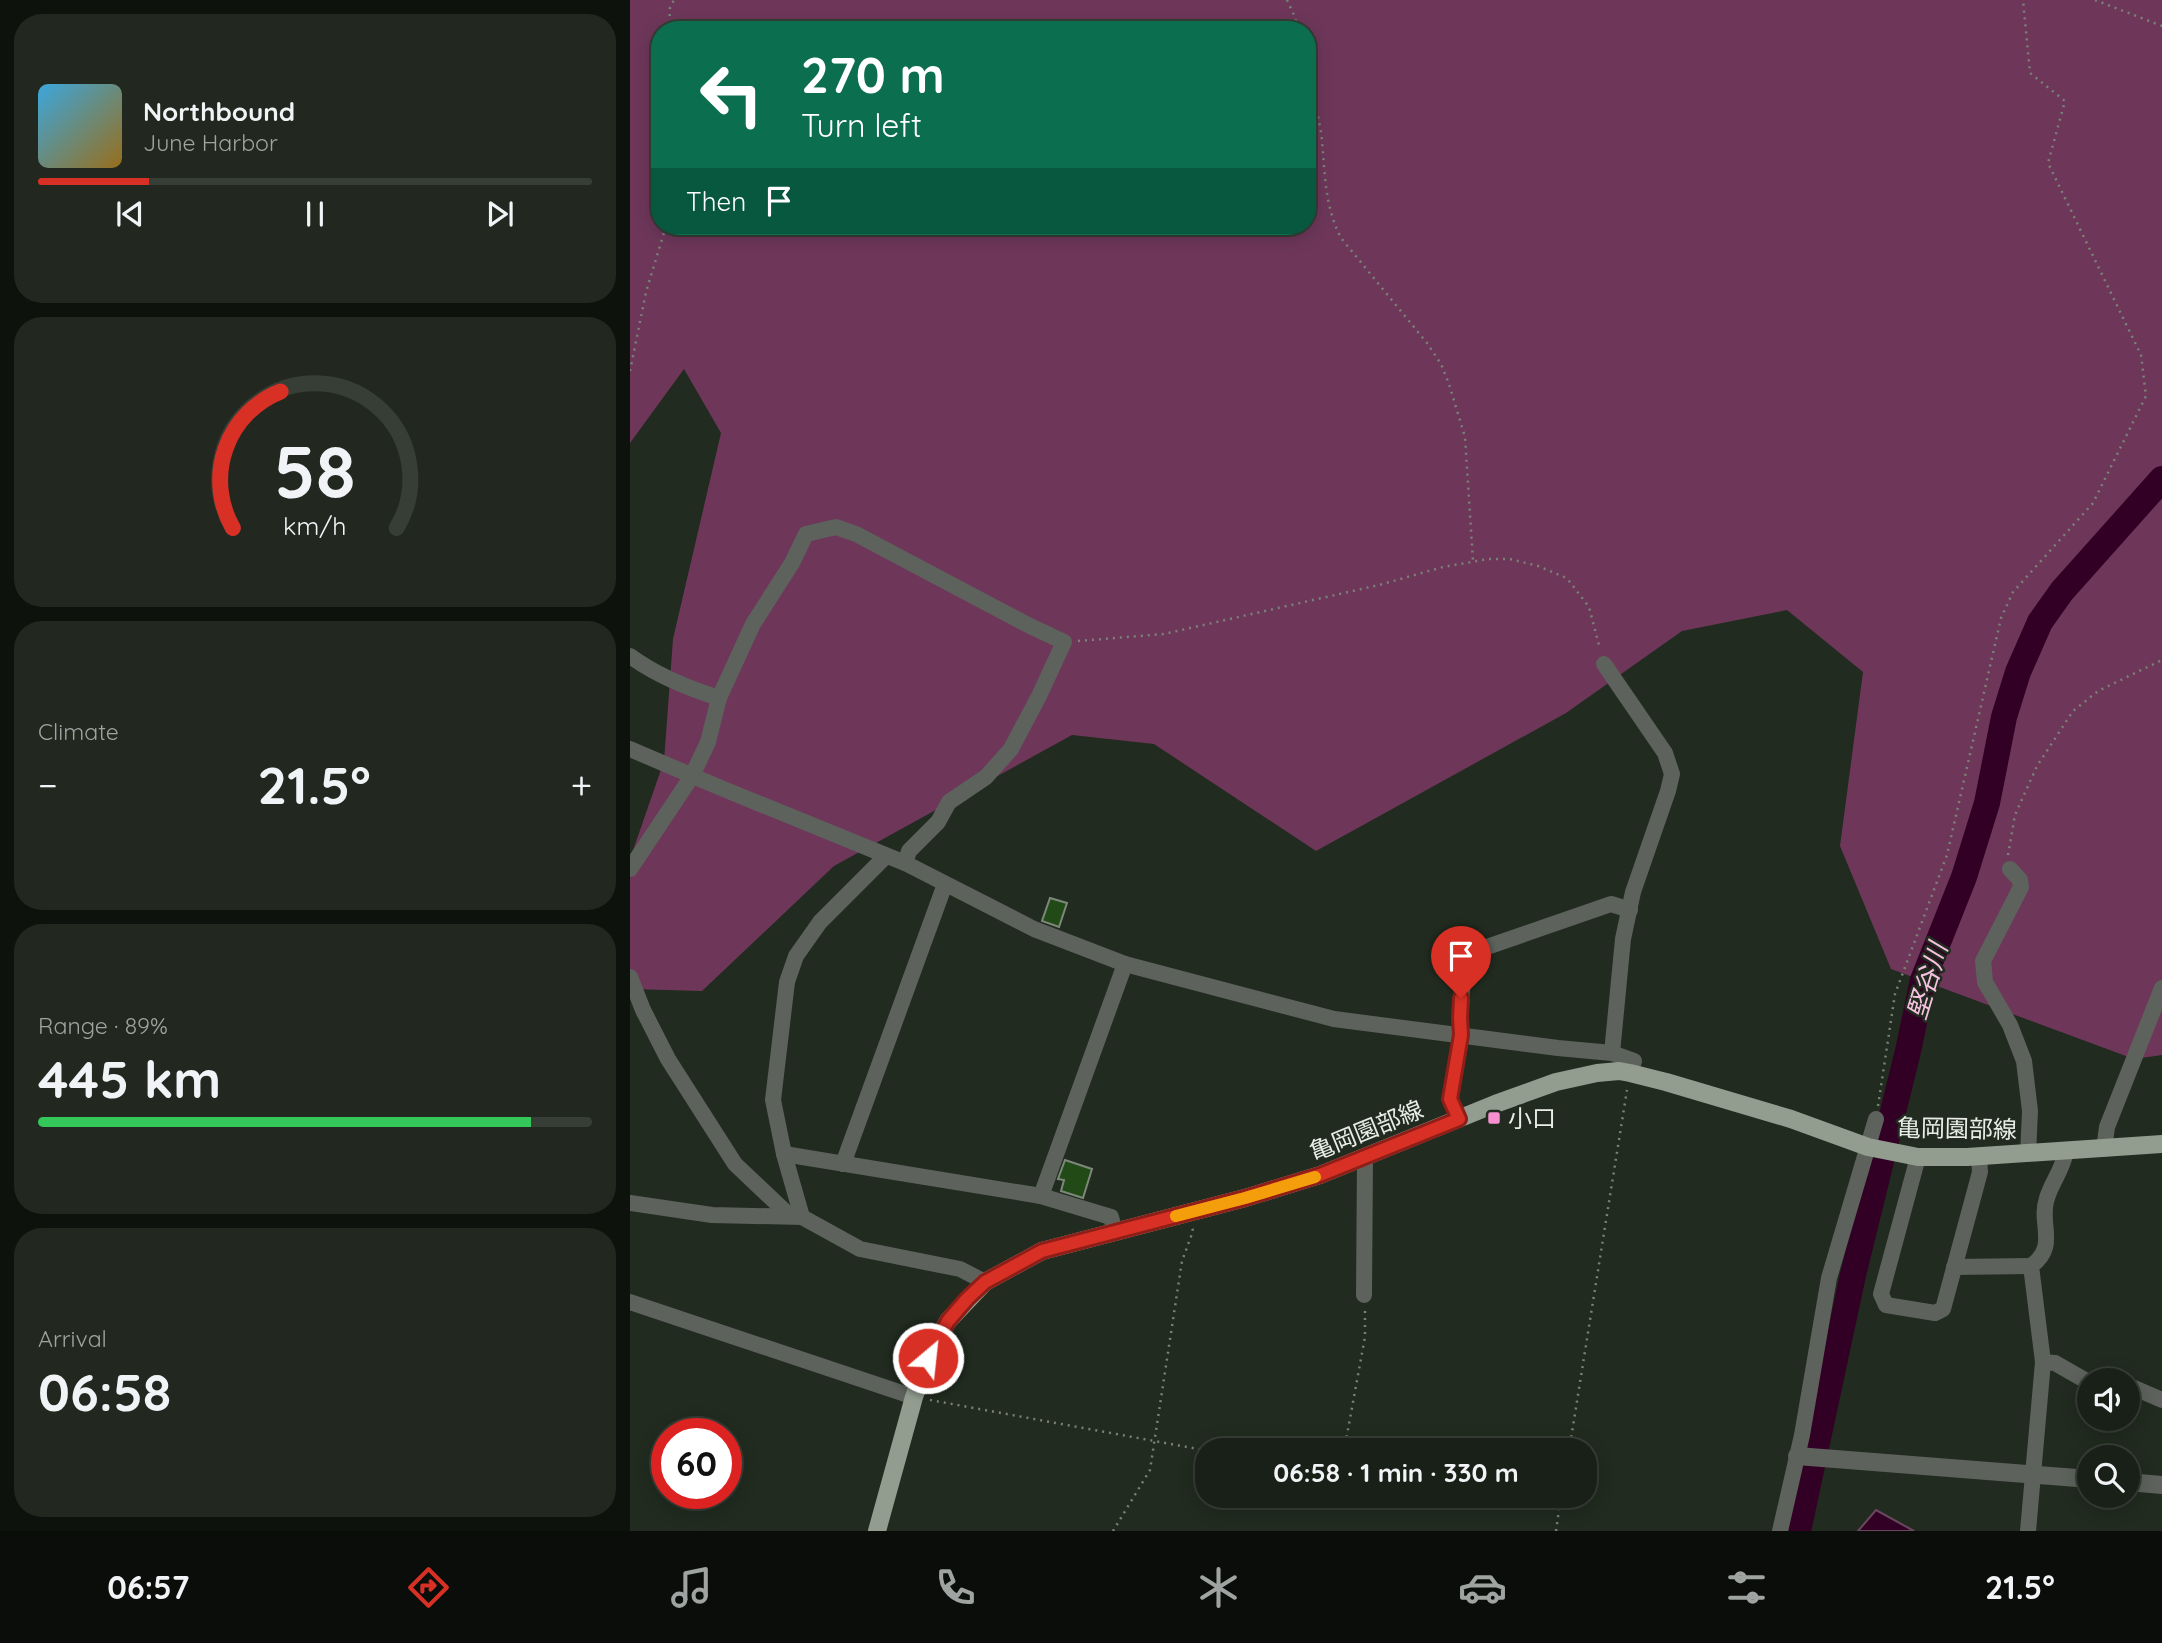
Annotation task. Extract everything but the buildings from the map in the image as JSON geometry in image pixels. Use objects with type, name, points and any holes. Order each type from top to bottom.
[{"type":"main road","name":"亀岡園部線","points":[[877,1531],[914,1397],[928,1358],[948,1321],[985,1282],[1042,1251],[1295,1183],[1366,1158],[1556,1082],[1597,1073],[1630,1073],[1791,1119],[1868,1147],[1918,1157],[1979,1157],[2162,1144]]},
{"type":"street","points":[[630,869],[692,776],[708,742],[719,698],[754,624],[792,563],[806,534],[836,527],[856,534],[1064,642],[1011,750],[986,777],[949,802],[938,822],[909,851],[905,863]]},
{"type":"street","points":[[630,656],[685,688],[719,698]]},
{"type":"street","points":[[1604,664],[1665,753],[1672,774],[1633,892],[1623,939],[1612,1053]]},
{"type":"street","points":[[630,749],[905,863],[1034,929],[1125,964],[1334,1019],[1612,1053],[1634,1061],[1630,1073]]},
{"type":"street","points":[[796,1216],[773,1100],[787,982],[796,956],[820,922],[886,856]]},
{"type":"street","points":[[2010,869],[2020,880],[2021,887],[1983,961],[1985,982],[2010,1025],[2024,1061],[2030,1111],[2028,1154]]},
{"type":"street","points":[[844,1164],[945,884]]},
{"type":"street","points":[[1459,1119],[1450,1099],[1461,1035],[1463,977],[1457,951],[1611,904],[1630,910]]},
{"type":"street","points":[[1041,1196],[1125,964]]},
{"type":"street","points":[[630,977],[668,1059],[735,1164],[796,1216],[860,1249],[960,1269],[985,1282]]},
{"type":"street","points":[[2104,1149],[2107,1127],[2161,993]]},
{"type":"street","points":[[1780,1531],[1797,1456],[1829,1278],[1876,1119]]},
{"type":"street","points":[[1954,1266],[2031,1266],[2040,1259],[2046,1248],[2046,1200],[2063,1165],[2066,1151]]},
{"type":"street","points":[[784,1154],[1041,1196],[1111,1217],[1115,1232]]},
{"type":"street","points":[[1918,1157],[1881,1294],[1886,1305],[1935,1313],[1943,1309],[1980,1172],[1979,1157]]},
{"type":"street","points":[[1364,1295],[1366,1158]]},
{"type":"street","points":[[630,1203],[712,1215],[796,1216]]},
{"type":"street","points":[[2028,1531],[2043,1362],[2031,1266]]},
{"type":"street","points":[[630,1301],[914,1397]]},
{"type":"street","points":[[2043,1362],[2055,1363],[2077,1376]]},
{"type":"street","points":[[2140,1390],[2162,1400]]},
{"type":"street","points":[[1797,1456],[2077,1478]]},
{"type":"street","points":[[2140,1483],[2162,1485]]},
{"type":"path","points":[[669,21],[670,8],[674,0]]},
{"type":"path","points":[[1287,0],[1296,21]]},
{"type":"path","points":[[1876,1119],[1895,995],[1947,855],[2001,618],[2013,592],[2093,503],[2146,396],[2141,355],[2048,163],[2065,101],[2031,73],[2023,0]]},
{"type":"path","points":[[2095,0],[2162,26]]},
{"type":"path","points":[[1316,111],[1326,192],[1335,227],[1427,343],[1450,384],[1465,436],[1473,561]]},
{"type":"path","points":[[630,371],[646,292],[663,235]]},
{"type":"path","points":[[1064,642],[1164,634],[1250,616],[1473,561],[1510,559],[1538,566],[1564,577],[1577,589],[1589,607],[1604,664]]},
{"type":"path","points":[[2010,869],[2007,852],[2015,815],[2037,766],[2073,711],[2098,691],[2162,660]]},
{"type":"path","points":[[1571,1438],[1630,1073]]},
{"type":"path","points":[[1113,1531],[1150,1470],[1182,1261],[1193,1231],[1188,1213]]},
{"type":"path","points":[[1347,1438],[1366,1337],[1364,1295]]},
{"type":"path","points":[[914,1397],[1195,1449]]},
{"type":"path","points":[[1553,1508],[1559,1509],[1556,1531]]},
{"type":"shaded area","points":[[630,0],[2162,0],[2162,1055],[2134,1059],[1891,969],[1840,846],[1863,672],[1787,610],[1682,631],[1566,713],[1316,851],[1154,744],[1072,735],[834,866],[702,991],[630,989],[630,859],[664,761],[673,639],[721,433],[684,369],[630,443]]},
{"type":"shaded area","points":[[1876,1510],[1914,1531],[1858,1531]]},
{"type":"waterway","name":"堅谷川","points":[[1798,1531],[1853,1275],[1923,980],[1964,877],[1987,803],[2004,717],[2018,672],[2040,622],[2062,591],[2162,479]]},
{"type":"slow traffic","points":[[1176,1216],[1315,1177]]},
{"type":"place","name":"小口","points":[[1494,1118]]},
{"type":"route","points":[[928,1358],[948,1321],[985,1282],[1042,1251],[1245,1198],[1320,1175],[1459,1119],[1450,1099],[1461,1035],[1461,998]]}]
